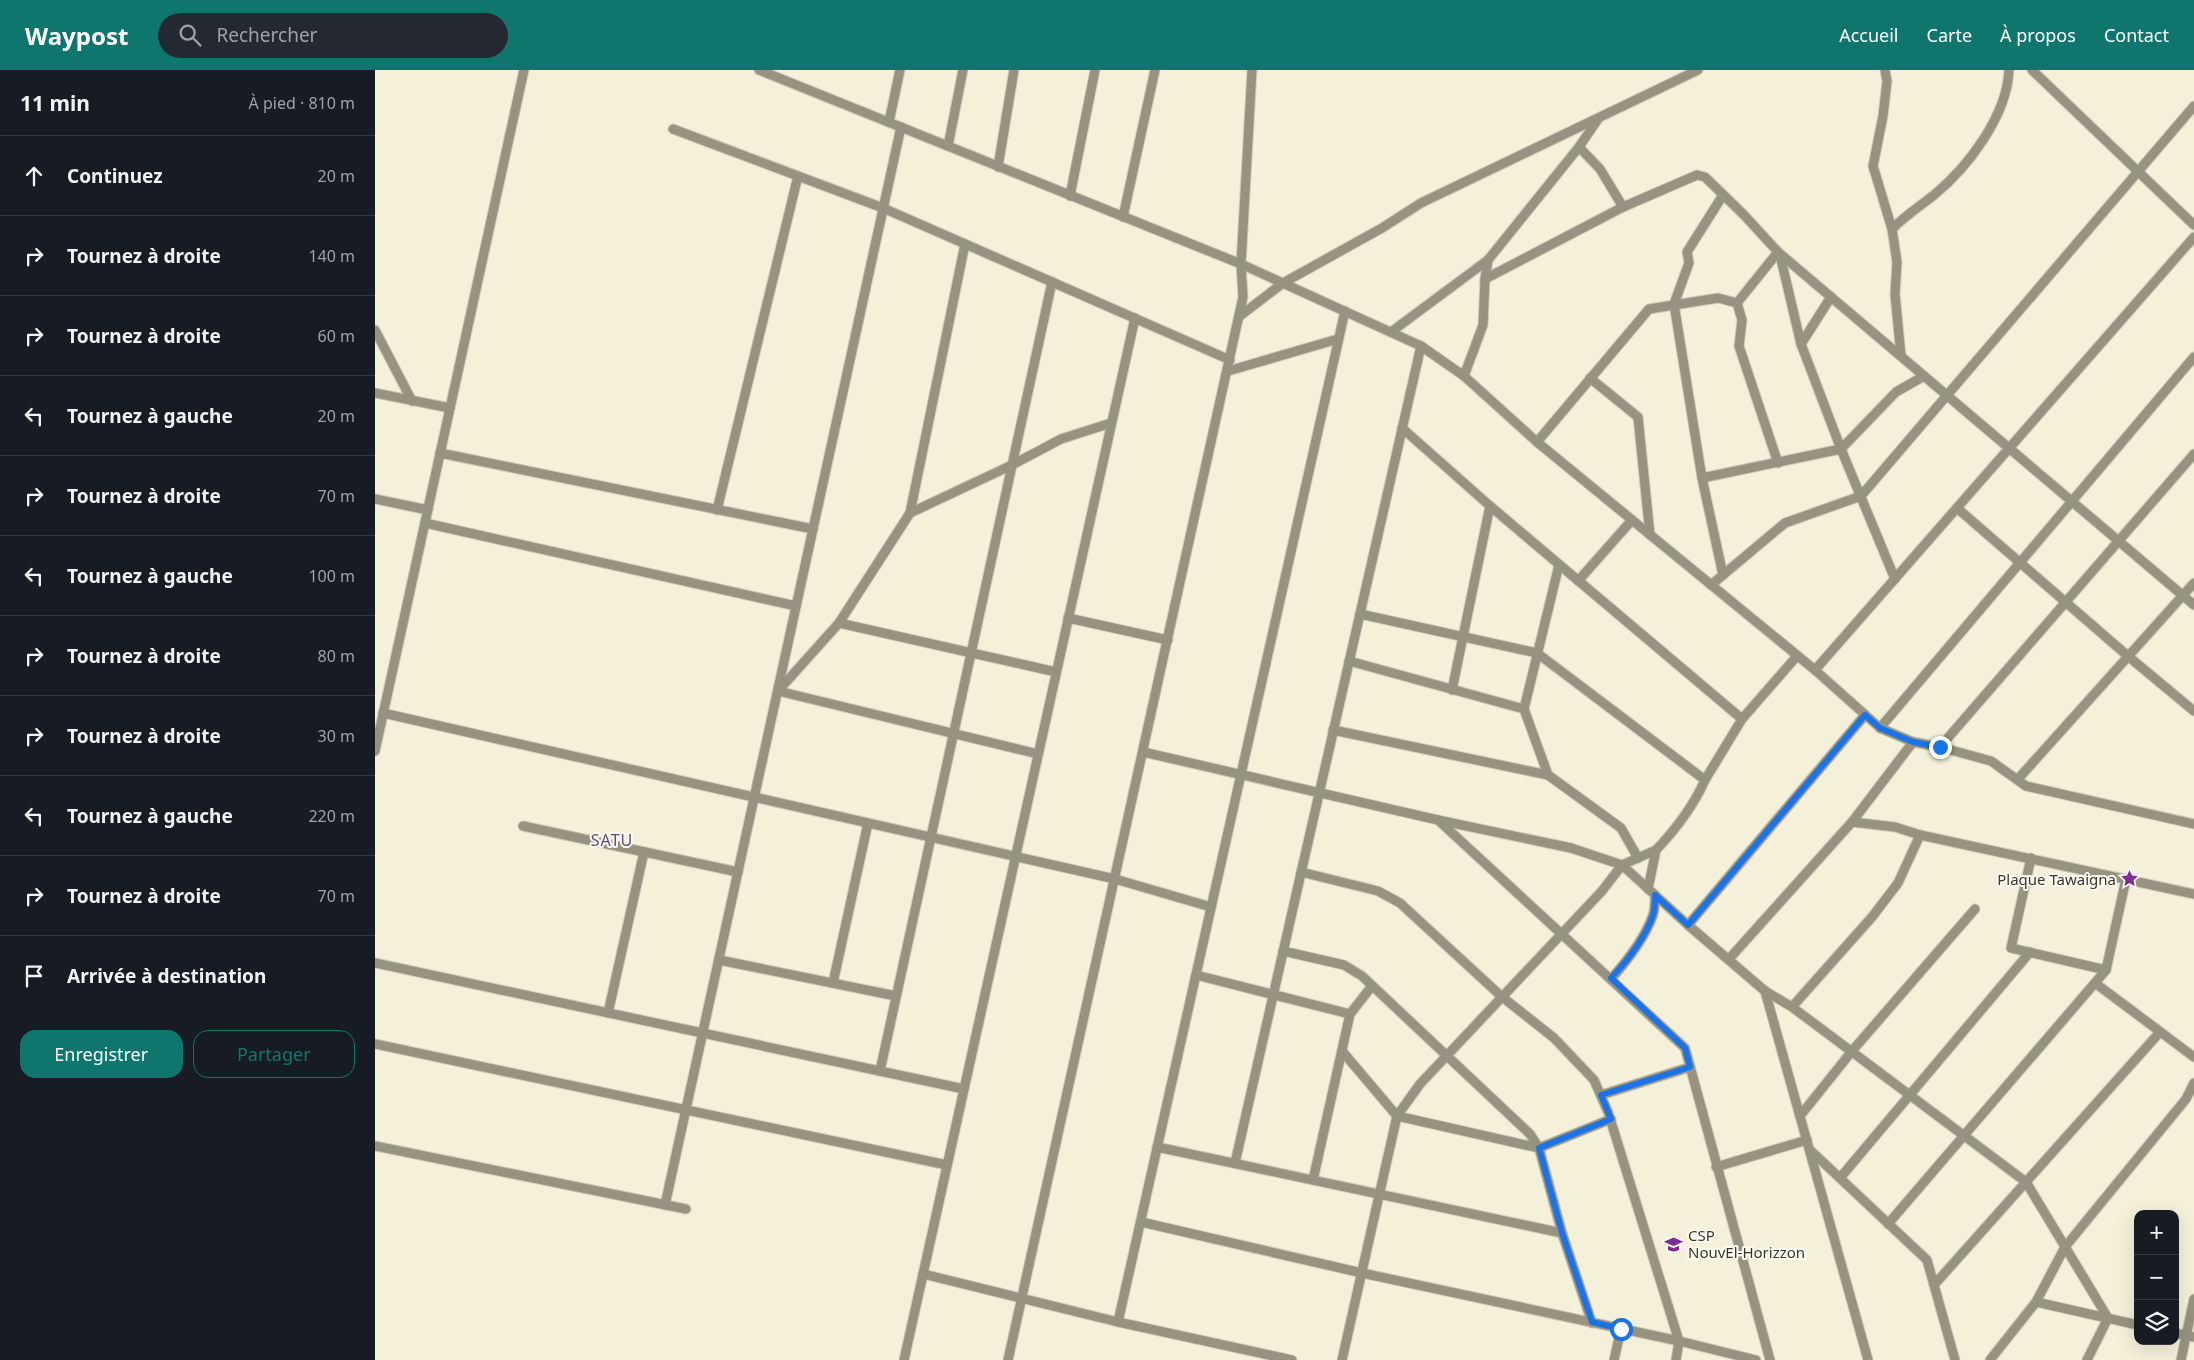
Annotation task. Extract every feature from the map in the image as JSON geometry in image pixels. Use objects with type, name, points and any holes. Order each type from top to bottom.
[{"type":"street","points":[[375,751],[524,70]]},
{"type":"street","points":[[759,70],[1241,264],[1421,346],[1464,376],[1537,442],[1815,670],[1880,728],[1913,742],[1940,747],[1991,762],[2018,778],[2027,786],[2194,824]]},
{"type":"street","points":[[889,122],[900,70]]},
{"type":"street","points":[[948,146],[963,70]]},
{"type":"street","points":[[998,167],[1014,70]]},
{"type":"street","points":[[1070,196],[1095,70]]},
{"type":"street","points":[[1123,217],[1155,70]]},
{"type":"street","points":[[1008,1360],[1240,316],[1243,297],[1241,264],[1252,70]]},
{"type":"street","points":[[1885,70],[1887,82],[1883,116],[1873,166],[1892,229],[1897,262],[1895,294],[1901,356]]},
{"type":"street","points":[[1892,229],[1906,214],[1933,195],[1946,183],[1979,144],[1994,123],[2009,79],[2009,70]]},
{"type":"street","points":[[2032,70],[2194,225]]},
{"type":"street","points":[[1240,316],[1283,283],[1435,196],[1694,71]]},
{"type":"street","points":[[1711,585],[1785,523],[1861,496],[2194,106]]},
{"type":"street","points":[[1391,332],[1489,260],[1579,147],[1599,117]]},
{"type":"street","points":[[665,1205],[901,127]]},
{"type":"street","points":[[673,129],[883,208],[1231,360]]},
{"type":"street","points":[[1579,147],[1600,170],[1623,207]]},
{"type":"street","points":[[1485,279],[1623,207],[1697,175],[1705,177],[1779,253],[2194,605]]},
{"type":"street","points":[[717,510],[798,176]]},
{"type":"street","points":[[1723,195],[1687,252],[1689,263],[1674,304],[1702,478],[1723,575]]},
{"type":"street","points":[[1815,670],[2194,237]]},
{"type":"street","points":[[778,690],[839,623],[910,514],[965,244]]},
{"type":"street","points":[[1737,303],[1779,253]]},
{"type":"street","points":[[1779,253],[1801,344],[1841,449],[1895,579]]},
{"type":"street","points":[[1464,376],[1483,325],[1485,279],[1489,260]]},
{"type":"street","points":[[880,1071],[1052,282]]},
{"type":"street","points":[[1801,344],[1831,297]]},
{"type":"street","points":[[1537,442],[1649,309],[1718,298],[1737,303]]},
{"type":"street","points":[[1737,303],[1741,320],[1739,346],[1778,463]]},
{"type":"street","points":[[1118,1322],[1345,311]]},
{"type":"street","points":[[904,1360],[1135,318]]},
{"type":"street","points":[[375,330],[412,401]]},
{"type":"street","points":[[1228,371],[1338,340]]},
{"type":"street","points":[[1235,1163],[1421,346]]},
{"type":"street","points":[[1880,728],[2194,357]]},
{"type":"street","points":[[1702,478],[1841,449],[1896,392],[1924,376]]},
{"type":"street","points":[[1590,378],[1638,417],[1650,535]]},
{"type":"street","points":[[375,393],[450,408]]},
{"type":"street","points":[[910,514],[1061,439],[1111,422]]},
{"type":"street","points":[[1402,428],[1490,506],[1742,719]]},
{"type":"street","points":[[440,453],[813,529]]},
{"type":"street","points":[[1940,747],[2194,454]]},
{"type":"street","points":[[375,499],[428,510]]},
{"type":"street","points":[[1451,690],[1490,506]]},
{"type":"street","points":[[1957,508],[2194,711]]},
{"type":"street","points":[[1579,581],[1632,520]]},
{"type":"street","points":[[425,523],[796,606]]},
{"type":"street","points":[[1548,775],[1524,709],[1559,565]]},
{"type":"street","points":[[2018,778],[2194,583]]},
{"type":"street","points":[[1360,614],[1537,653],[1705,780]]},
{"type":"street","points":[[1068,618],[1168,640]]},
{"type":"street","points":[[839,623],[1056,672]]},
{"type":"street","points":[[1343,1360],[1397,1116],[1420,1084],[1623,865],[1656,850],[1679,826],[1742,719],[1797,656]]},
{"type":"street","points":[[1349,661],[1524,709]]},
{"type":"street","points":[[778,690],[1038,754]]},
{"type":"street","points":[[383,713],[1115,879],[1211,907]]},
{"type":"street","points":[[1688,925],[1865,715]]},
{"type":"street","points":[[1333,730],[1548,775],[1621,828],[1637,858]]},
{"type":"street","points":[[1729,959],[1852,822],[1913,742]]},
{"type":"street","points":[[1143,752],[1438,820],[1571,848],[1623,865],[1688,925],[1765,990],[1792,1007],[1911,1094],[2026,1182],[2108,1318]]},
{"type":"street","points":[[1438,820],[1685,1048],[1715,1167],[1770,1360]]},
{"type":"street","points":[[1852,822],[1895,828],[2194,894]]},
{"type":"street","points":[[833,983],[868,823]]},
{"type":"street","points":[[523,826],[738,872]]},
{"type":"street","points":[[1792,1007],[1872,917],[1898,883],[1920,835]]},
{"type":"street","points":[[1611,978],[1637,945],[1653,915],[1652,892],[1656,850]]},
{"type":"street","points":[[608,1013],[644,852]]},
{"type":"street","points":[[2031,858],[2011,948],[2106,970]]},
{"type":"street","points":[[1301,872],[1378,891],[1400,903],[1501,996],[1554,1038],[1594,1080],[1611,1119],[1679,1341],[1676,1360]]},
{"type":"street","points":[[1888,1224],[2106,970],[2126,879]]},
{"type":"street","points":[[1800,1116],[1852,1051],[1975,909]]},
{"type":"street","points":[[1283,951],[1343,965],[1362,976],[1530,1134],[1539,1148],[1562,1233],[1592,1322]]},
{"type":"street","points":[[1840,1178],[2029,952]]},
{"type":"street","points":[[719,960],[896,996]]},
{"type":"street","points":[[375,963],[964,1089]]},
{"type":"street","points":[[1196,975],[1350,1014]]},
{"type":"street","points":[[2095,982],[2194,1057]]},
{"type":"street","points":[[1313,1180],[1350,1014],[1372,986]]},
{"type":"street","points":[[1765,990],[1867,1360]]},
{"type":"street","points":[[1934,1285],[2161,1032]]},
{"type":"street","points":[[375,1044],[947,1165]]},
{"type":"street","points":[[1342,1050],[1397,1116],[1539,1148],[1611,1119]]},
{"type":"street","points":[[1601,1095],[1690,1067]]},
{"type":"street","points":[[1989,1360],[2036,1302],[2065,1247],[2186,1099],[2194,1083]]},
{"type":"street","points":[[1715,1167],[1808,1144]]},
{"type":"street","points":[[1808,1144],[1840,1178],[1927,1260],[1955,1360]]},
{"type":"street","points":[[375,1146],[686,1209]]},
{"type":"street","points":[[1157,1147],[1562,1233]]},
{"type":"street","points":[[1141,1222],[1362,1273],[1679,1341],[1756,1360]]},
{"type":"street","points":[[923,1274],[1118,1322],[1293,1360]]},
{"type":"street","points":[[2181,1360],[2190,1336],[2194,1299]]},
{"type":"street","points":[[2036,1302],[2134,1324]]},
{"type":"street","points":[[2087,1360],[2108,1318]]},
{"type":"street","points":[[1614,1360],[1621,1329]]},
{"type":"place","name":"Plaque Tawaigna","points":[[2130,879]]},
{"type":"place","name":"CSP NouvEl-Horizzon","points":[[1674,1244]]},
{"type":"district","name":"SATU","points":[[612,840]]},
{"type":"route","points":[[1621,1329],[1592,1322],[1562,1233],[1539,1148],[1611,1119],[1601,1095],[1690,1067],[1685,1048],[1611,978],[1637,945],[1653,915],[1655,895],[1688,925],[1865,715],[1880,728],[1913,742],[1940,747]]}]
